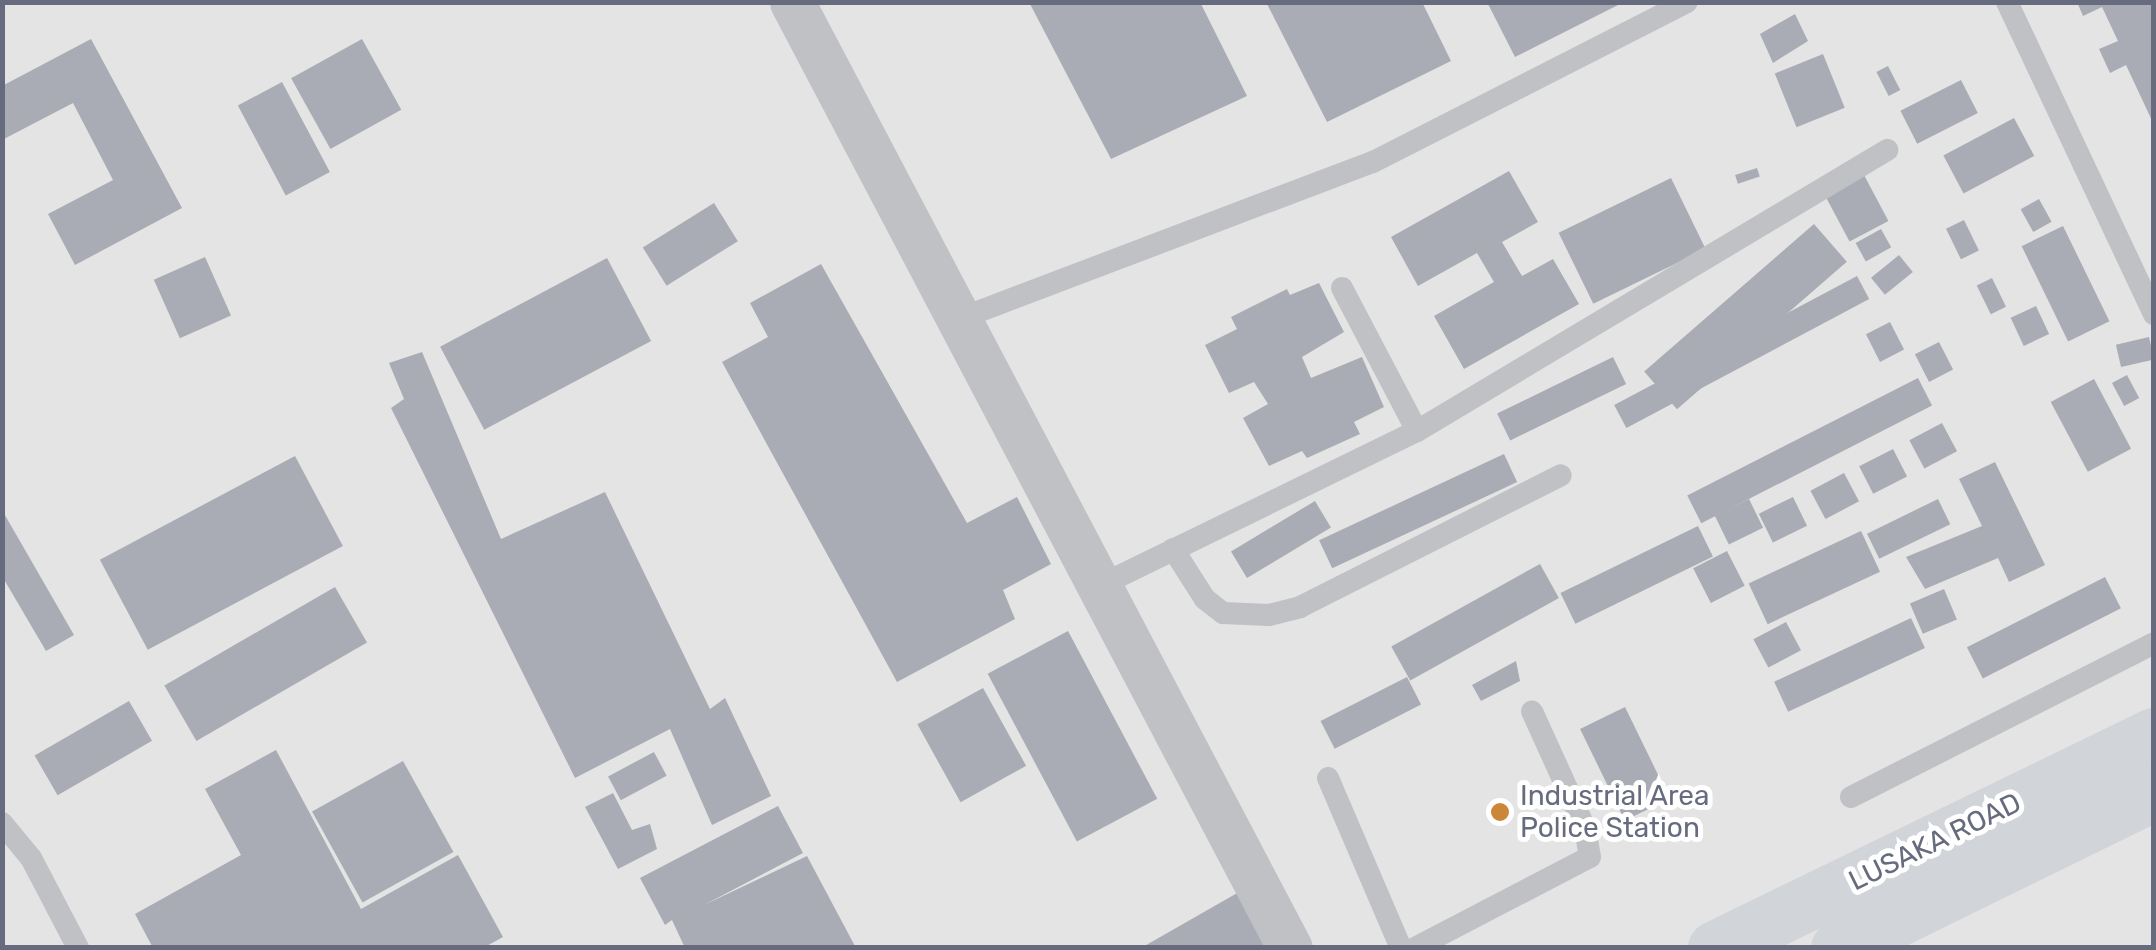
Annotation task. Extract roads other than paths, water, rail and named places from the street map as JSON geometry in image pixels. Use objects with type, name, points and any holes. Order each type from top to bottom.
[{"type":"main road","name":"LUSAKA ROAD","points":[[1715,948],[2154,735]]},
{"type":"main road","name":"LUSAKA ROAD","points":[[1838,948],[2154,793]]},
{"type":"street","points":[[792,2],[1290,948]]},
{"type":"lane","points":[[959,319],[1373,162],[1687,2]]},
{"type":"lane","points":[[2007,2],[2154,314]]},
{"type":"lane","points":[[1097,586],[1417,431],[1887,150]]},
{"type":"lane","points":[[1342,288],[1417,431]]},
{"type":"lane","points":[[1173,549],[1204,599],[1223,613],[1269,615],[1300,608],[1561,475]]},
{"type":"lane","points":[[1851,797],[2154,643]]},
{"type":"lane","points":[[1415,948],[1590,857],[1585,828],[1532,711]]},
{"type":"lane","points":[[1328,778],[1400,948]]},
{"type":"lane","points":[[2,823],[31,858],[78,948]]},
{"type":"place","name":"Industrial Area Police Station","points":[[1500,812]]}]
